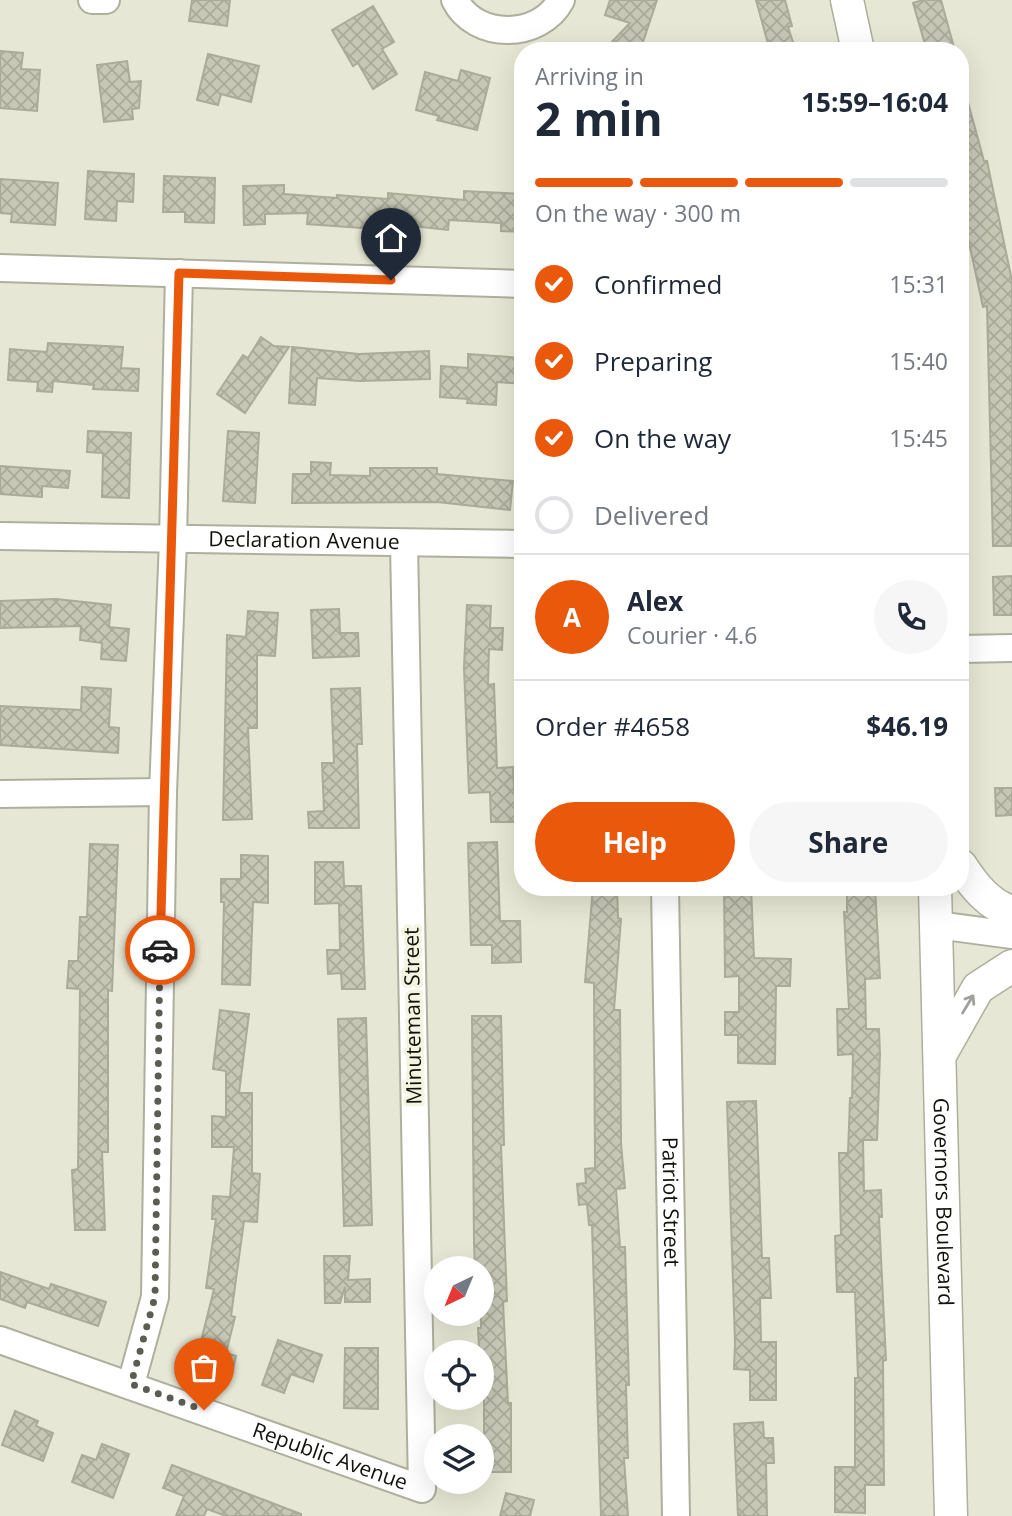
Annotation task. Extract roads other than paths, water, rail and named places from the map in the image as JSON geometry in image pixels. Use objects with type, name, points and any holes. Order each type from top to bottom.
[{"type":"main road","points":[[847,0],[856,42]]},
{"type":"main road","points":[[969,879],[998,908],[1012,912]]},
{"type":"main road","name":"Governors Boulevard","points":[[935,896],[951,1516]]},
{"type":"main road","points":[[940,1056],[978,988],[1012,965]]},
{"type":"street","points":[[92,0],[106,0]]},
{"type":"street","points":[[454,0],[472,19],[489,28],[509,31],[528,28],[545,19],[561,0]]},
{"type":"street","points":[[0,268],[514,284]]},
{"type":"street","points":[[131,1384],[155,1297],[163,792],[173,540],[179,273]]},
{"type":"street","name":"Declaration Avenue","points":[[0,536],[514,544]]},
{"type":"street","name":"Minuteman Street","points":[[404,542],[422,1489]]},
{"type":"street","points":[[969,649],[1012,648]]},
{"type":"street","points":[[0,794],[163,792]]},
{"type":"street","name":"Patriot Street","points":[[665,896],[676,1516]]},
{"type":"street","points":[[937,925],[1012,935]]},
{"type":"street","name":"Republic Avenue","points":[[0,1340],[131,1384],[422,1489]]}]
